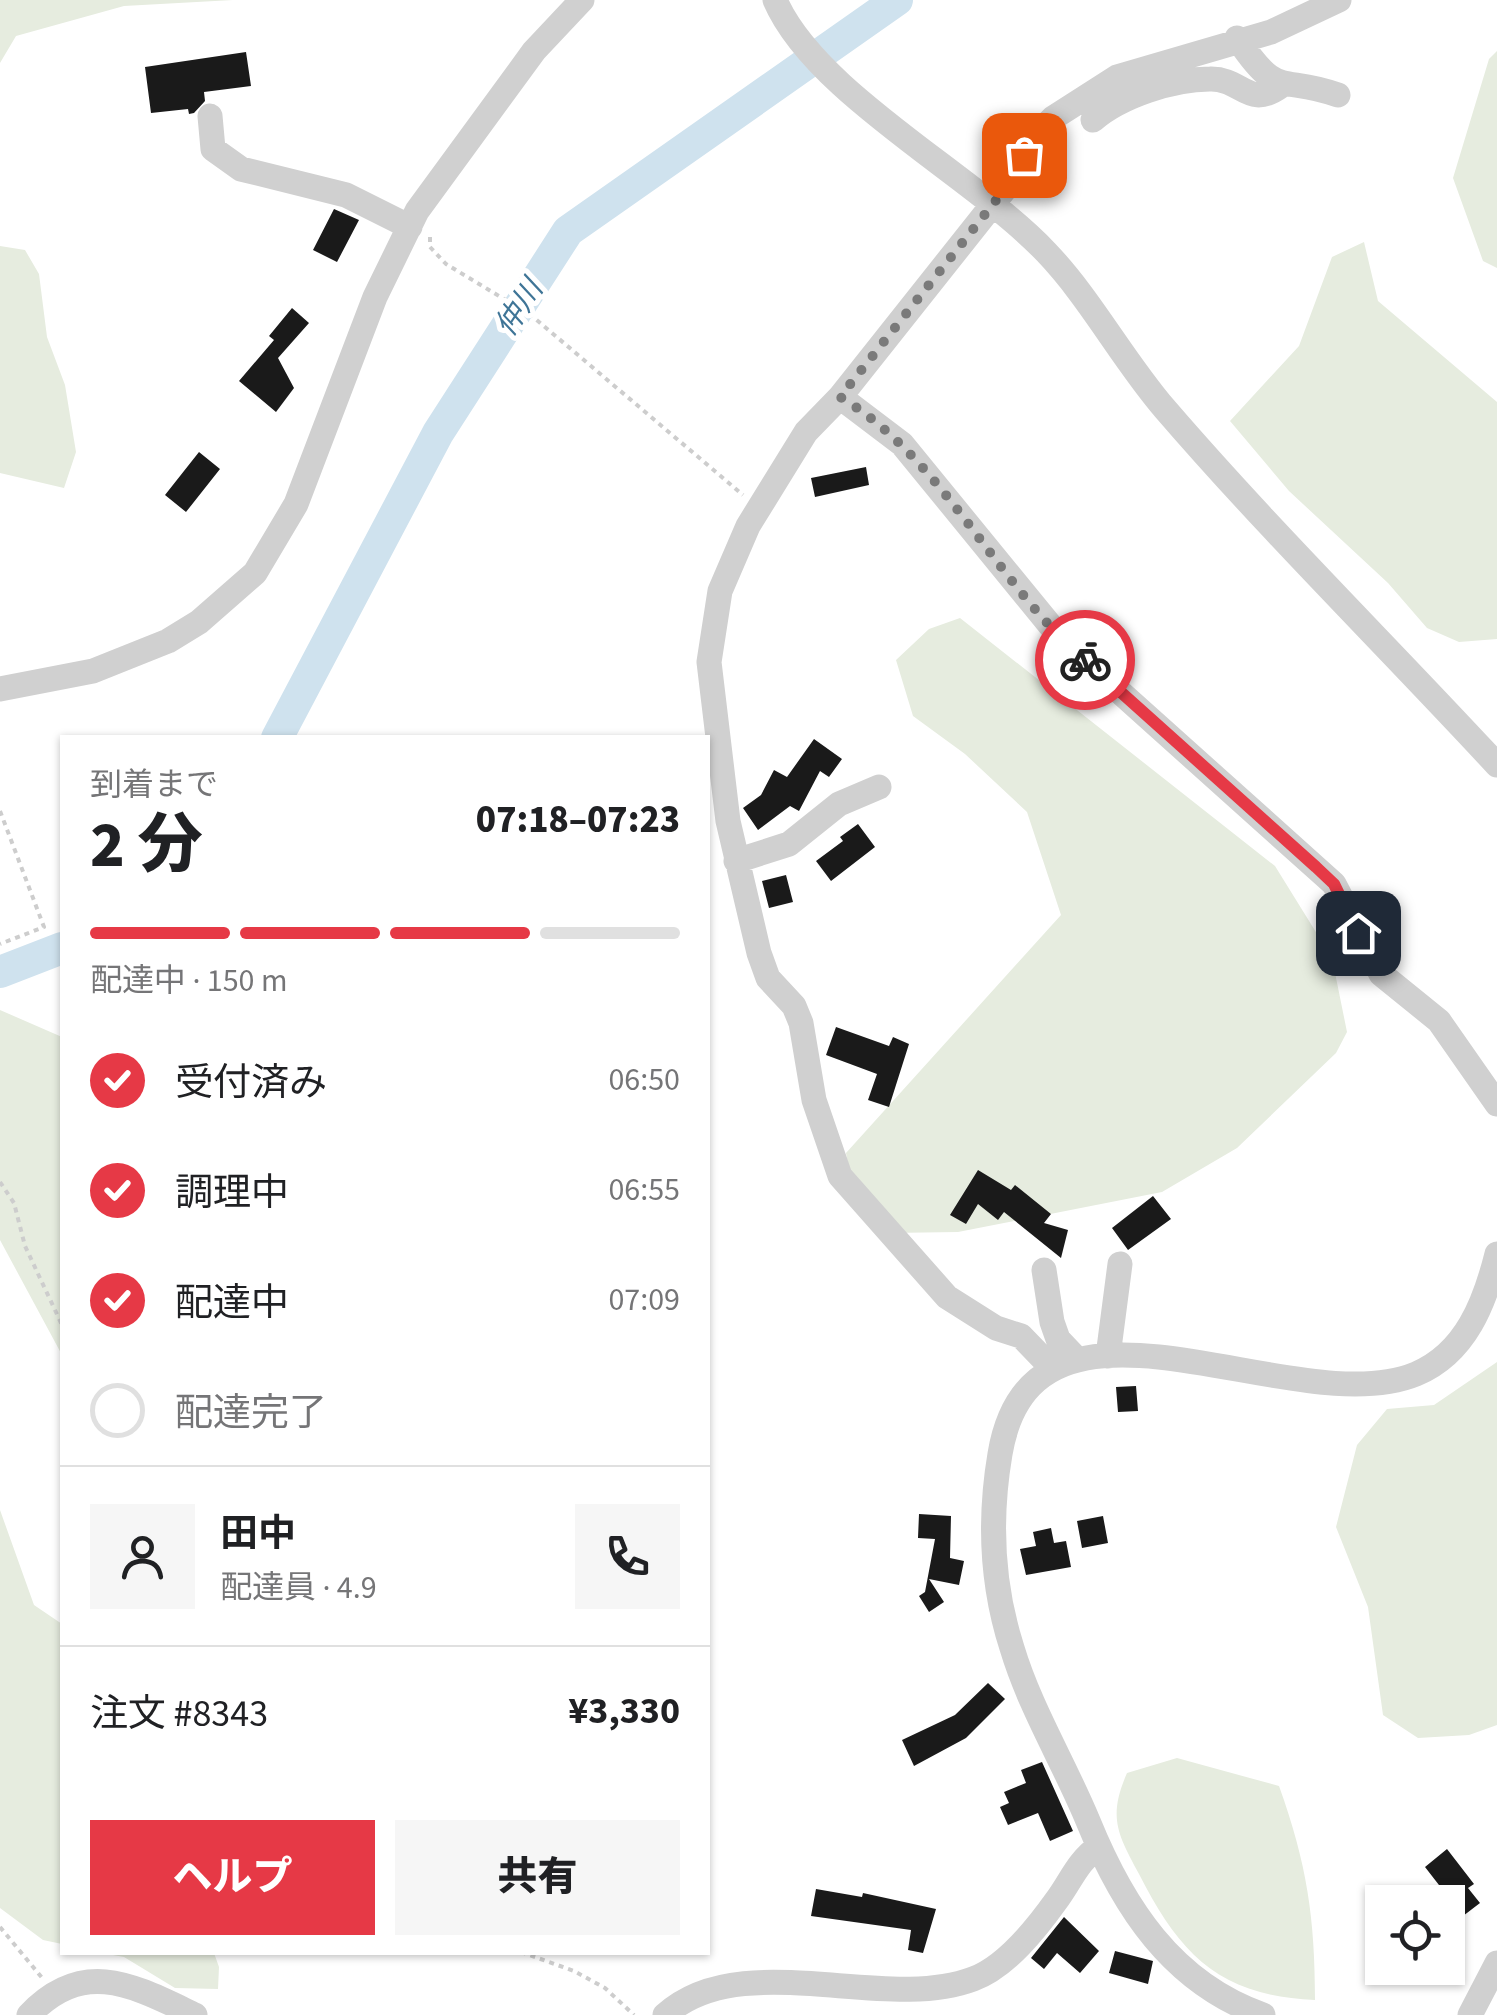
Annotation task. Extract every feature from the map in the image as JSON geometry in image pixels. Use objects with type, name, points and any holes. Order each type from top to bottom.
[{"type":"street","points":[[0,689],[92,670],[168,641],[199,622],[255,572],[296,504],[375,297],[408,232],[534,51],[582,0]]},
{"type":"street","points":[[775,0],[802,46],[993,204],[1064,272],[1146,384],[1215,466],[1497,764]]},
{"type":"street","points":[[1051,1367],[1021,1336],[996,1328],[946,1297],[840,1176],[814,1100],[801,1023],[794,1006],[768,978],[736,861],[708,662],[720,591],[760,504],[806,432],[840,397],[993,204],[1038,133],[1066,106],[1151,64],[1296,23],[1340,0]]},
{"type":"street","points":[[1237,38],[1256,65],[1281,86],[1338,95]]},
{"type":"street","points":[[1093,120],[1164,86],[1190,81],[1225,80],[1252,95],[1268,95],[1281,86]]},
{"type":"street","points":[[210,116],[213,149],[242,168],[346,194],[408,232]]},
{"type":"street","points":[[840,397],[902,444],[1063,641],[1334,884],[1381,974],[1440,1021],[1497,1104]]},
{"type":"street","points":[[736,861],[789,844],[839,804],[879,787]]},
{"type":"street","points":[[1263,2015],[1216,1995],[1173,1962],[1128,1904],[1098,1846],[1012,1648],[999,1595],[993,1539],[996,1478],[1006,1420],[1023,1392],[1051,1367],[1076,1358],[1151,1356],[1230,1371],[1339,1382],[1398,1380],[1432,1364],[1465,1335],[1483,1304],[1497,1254]]},
{"type":"street","points":[[1108,1356],[1120,1264]]},
{"type":"street","points":[[1044,1270],[1052,1322],[1058,1338],[1076,1358]]},
{"type":"street","points":[[665,2015],[693,1996],[738,1986],[905,1989],[956,1985],[979,1977],[1029,1934],[1077,1866],[1098,1846]]},
{"type":"street","points":[[1470,2015],[1497,1963]]},
{"type":"street","points":[[29,2015],[53,1992],[94,1980],[129,1984],[195,2015]]},
{"type":"path","points":[[408,232],[427,227],[430,247],[446,264],[532,316],[744,496],[760,504]]},
{"type":"path","points":[[0,811],[44,927],[0,944]]},
{"type":"path","points":[[0,1182],[14,1203],[25,1246],[60,1321]]},
{"type":"path","points":[[0,1927],[53,1992]]},
{"type":"path","points":[[530,1955],[574,1970],[605,1988],[634,2015]]},
{"type":"shaded area","points":[[0,0],[233,0],[124,6],[16,36],[0,63]]},
{"type":"shaded area","points":[[1497,51],[1497,268],[1483,261],[1453,178],[1489,59]]},
{"type":"shaded area","points":[[1364,242],[1378,301],[1497,402],[1497,639],[1459,642],[1427,628],[1388,583],[1289,491],[1230,421],[1299,346],[1332,257]]},
{"type":"shaded area","points":[[0,246],[25,250],[39,274],[47,337],[65,385],[76,452],[64,488],[0,473]]},
{"type":"shaded area","points":[[960,618],[1275,866],[1332,958],[1347,1032],[1336,1053],[1237,1148],[1162,1192],[958,1232],[889,1233],[852,1186],[846,1153],[1061,915],[1027,812],[965,754],[913,716],[896,660],[929,629]]},
{"type":"shaded area","points":[[0,1010],[60,1036],[60,1351],[0,1240]]},
{"type":"shaded area","points":[[1497,1362],[1497,1725],[1469,1735],[1418,1738],[1383,1715],[1368,1607],[1336,1527],[1357,1445],[1387,1409],[1434,1405]]},
{"type":"shaded area","points":[[0,1510],[34,1605],[60,1623],[60,1944],[43,1940],[0,1908]]},
{"type":"shaded area","points":[[1177,1758],[1279,1786],[1308,1892],[1315,2000],[1282,1997],[1228,1980],[1188,1948],[1154,1903],[1121,1836],[1118,1802],[1127,1773]]},
{"type":"shaded area","points":[[113,1955],[215,1955],[219,1967],[218,1989],[175,1988],[124,1957]]},
{"type":"building","points":[[246,52],[251,86],[204,92],[205,101],[194,113],[189,114],[188,109],[151,113],[145,67]]},
{"type":"building","points":[[334,209],[359,220],[337,262],[313,250]]},
{"type":"building","points":[[292,308],[309,323],[278,358],[294,388],[276,412],[239,381],[274,340],[269,336]]},
{"type":"building","points":[[199,452],[220,469],[186,512],[165,495]]},
{"type":"building","points":[[866,467],[869,485],[815,497],[811,478]]},
{"type":"building","points":[[814,739],[842,759],[829,777],[820,771],[799,811],[790,806],[758,830],[743,808],[761,795],[774,770],[787,777]]},
{"type":"building","points":[[858,824],[875,847],[831,881],[816,861]]},
{"type":"building","points":[[786,875],[793,902],[769,908],[762,881]]},
{"type":"building","points":[[836,1027],[889,1046],[893,1037],[909,1044],[889,1107],[868,1100],[877,1074],[826,1055]]},
{"type":"building","points":[[978,1170],[1011,1190],[1015,1185],[1051,1214],[1044,1223],[1068,1230],[1061,1258],[1004,1212],[998,1220],[978,1204],[966,1224],[950,1215]]},
{"type":"building","points":[[1153,1196],[1171,1219],[1128,1250],[1112,1228]]},
{"type":"building","points":[[1136,1386],[1138,1411],[1118,1412],[1116,1387]]},
{"type":"building","points":[[919,1514],[951,1516],[950,1558],[964,1561],[959,1585],[929,1579],[944,1602],[929,1612],[919,1596],[925,1592],[935,1539],[918,1538]]},
{"type":"building","points":[[1103,1516],[1108,1543],[1082,1548],[1077,1521]]},
{"type":"building","points":[[1051,1528],[1054,1543],[1066,1541],[1071,1567],[1026,1575],[1020,1549],[1036,1546],[1033,1532]]},
{"type":"building","points":[[988,1683],[1005,1699],[966,1738],[914,1766],[902,1740],[955,1715]]},
{"type":"building","points":[[1042,1762],[1073,1831],[1050,1841],[1038,1813],[1008,1825],[1000,1807],[1009,1803],[1004,1792],[1026,1783],[1021,1770]]},
{"type":"building","points":[[1447,1849],[1474,1884],[1468,1888],[1480,1903],[1465,1914],[1465,1885],[1439,1885],[1425,1867]]},
{"type":"building","points":[[816,1889],[862,1897],[863,1893],[936,1909],[923,1953],[908,1950],[911,1930],[811,1916]]},
{"type":"building","points":[[1064,1917],[1099,1951],[1080,1973],[1057,1953],[1044,1969],[1031,1958]]},
{"type":"building","points":[[1115,1951],[1153,1961],[1148,1984],[1109,1973]]},
{"type":"waterway","name":"仲川","points":[[279,735],[438,433],[568,231],[897,0]]},
{"type":"waterway","name":"仲川","points":[[0,972],[60,949]]},
{"type":"way so far","points":[[1024,155],[1005,189],[840,397],[876,420],[902,444],[1034,609],[1085,660]]},
{"type":"route","points":[[1085,660],[1334,884],[1358,933]]}]
